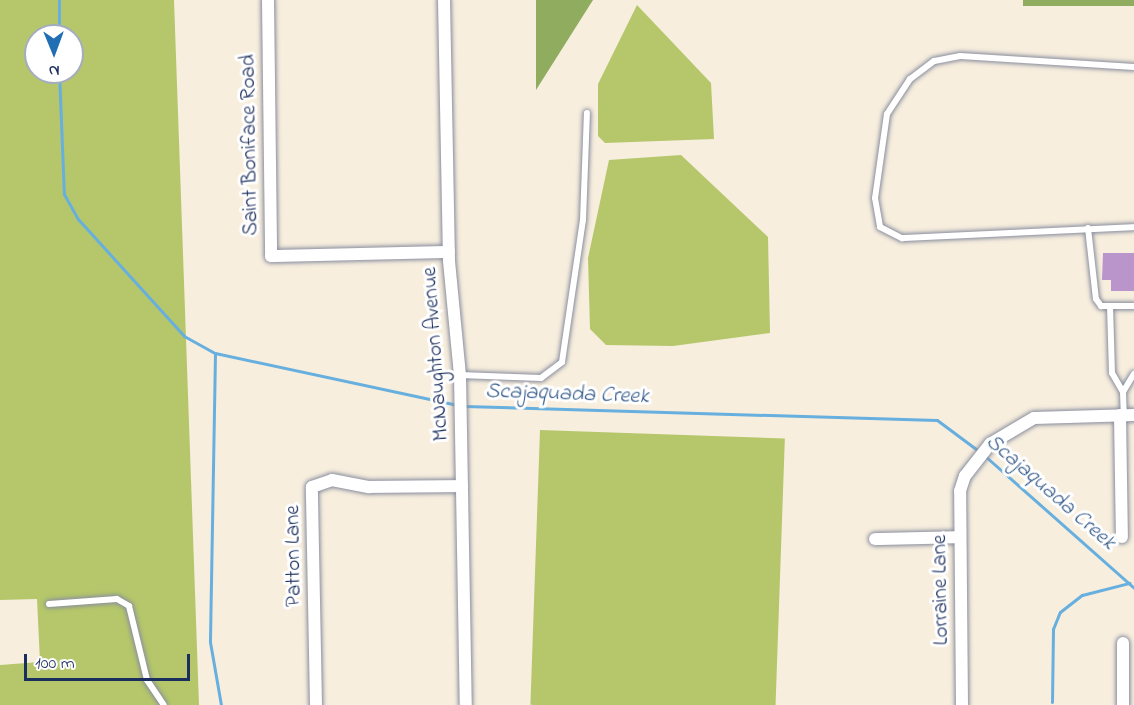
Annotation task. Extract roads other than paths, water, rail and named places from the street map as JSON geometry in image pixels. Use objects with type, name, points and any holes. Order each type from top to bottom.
[{"type":"street","name":"Saint Boniface Road","points":[[268,0],[271,256],[449,252]]},
{"type":"street","name":"McNaughton Avenue","points":[[444,0],[449,252],[460,375],[466,705]]},
{"type":"street","name":"Lorraine Lane","points":[[962,705],[960,537],[968,472],[1014,426],[1034,418],[1126,415]]},
{"type":"street","points":[[1122,537],[1126,415]]},
{"type":"street","name":"Patton Lane","points":[[316,705],[312,487],[332,480],[369,486],[462,486]]},
{"type":"street","points":[[875,538],[960,537]]},
{"type":"street","points":[[1123,643],[1123,705]]},
{"type":"lane","points":[[1134,67],[940,58],[910,79],[882,129],[875,198],[877,219],[888,234],[902,238],[1134,227]]},
{"type":"lane","points":[[460,375],[542,378],[562,362],[583,220],[587,112]]},
{"type":"lane","points":[[1088,228],[1091,291],[1101,306],[1134,306]]},
{"type":"lane","points":[[1110,306],[1112,373],[1123,392],[1126,415]]},
{"type":"lane","points":[[1123,392],[1134,374]]},
{"type":"lane","points":[[49,604],[117,599],[129,606],[147,680],[164,705]]},
{"type":"waterway","name":"Scajaquada Creek","points":[[59,0],[59,24]]},
{"type":"waterway","name":"Scajaquada Creek","points":[[59,84],[64,194],[78,219],[184,336],[215,353],[457,405]]},
{"type":"waterway","points":[[215,353],[210,642],[221,705]]},
{"type":"waterway","name":"Scajaquada Creek","points":[[464,406],[937,420],[980,452]]},
{"type":"waterway","name":"Scajaquada Creek","points":[[985,456],[1134,588]]},
{"type":"waterway","points":[[1052,702],[1053,629],[1060,612],[1082,595],[1129,583]]}]
